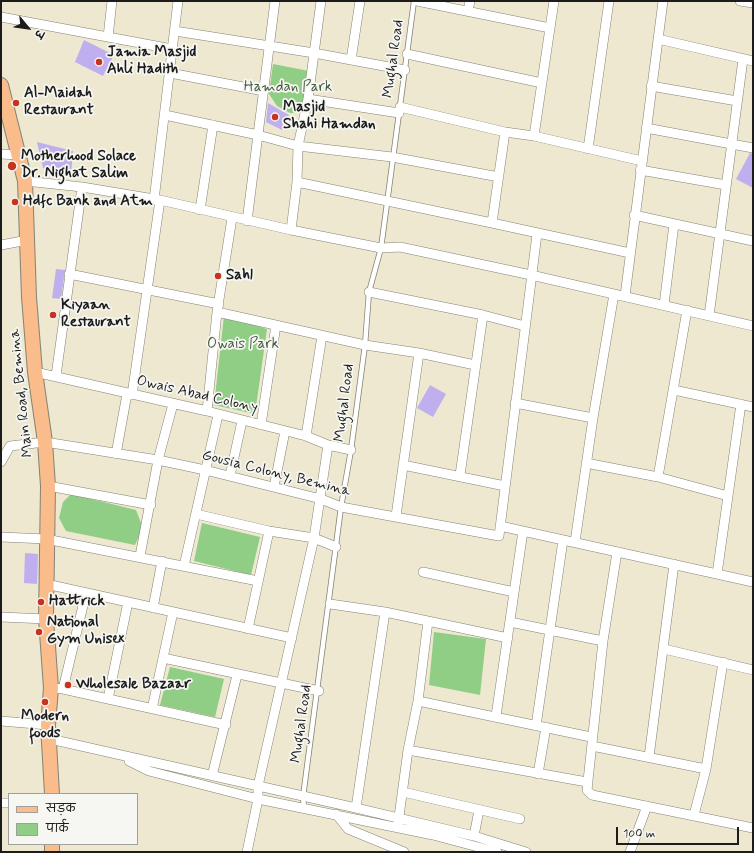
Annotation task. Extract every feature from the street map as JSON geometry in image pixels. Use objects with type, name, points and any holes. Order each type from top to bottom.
[{"type":"main road","name":"Main Road, Bemina","points":[[1,85],[25,181],[29,297],[35,372],[45,442],[48,486],[46,539],[46,620],[57,688],[49,732],[52,793]]},
{"type":"street","points":[[108,37],[112,1]]},
{"type":"street","points":[[116,454],[130,394],[146,288],[157,200],[164,115],[178,1]]},
{"type":"street","points":[[247,221],[274,1]]},
{"type":"street","points":[[291,230],[297,182],[298,146],[308,99],[321,1]]},
{"type":"street","points":[[351,60],[360,1]]},
{"type":"street","points":[[417,1],[550,28]]},
{"type":"street","points":[[468,11],[470,1]]},
{"type":"street","points":[[534,136],[554,1]]},
{"type":"street","points":[[588,149],[609,1]]},
{"type":"street","points":[[625,296],[662,1]]},
{"type":"street","points":[[740,1],[753,3]]},
{"type":"street","points":[[1,17],[172,48]]},
{"type":"street","points":[[174,31],[314,53],[405,70]]},
{"type":"street","points":[[658,39],[753,61]]},
{"type":"street","points":[[407,54],[542,83]]},
{"type":"street","points":[[708,316],[743,59]]},
{"type":"street","points":[[170,73],[264,91]]},
{"type":"street","points":[[651,86],[737,101]]},
{"type":"street","points":[[308,99],[400,110],[505,132],[534,136],[588,149],[641,165],[726,185]]},
{"type":"street","points":[[164,115],[258,135],[298,146],[392,157],[499,177]]},
{"type":"street","points":[[200,210],[213,125]]},
{"type":"street","points":[[646,128],[753,148]]},
{"type":"street","points":[[492,222],[505,132]]},
{"type":"street","points":[[1,154],[18,155]]},
{"type":"street","points":[[25,181],[82,187],[157,200],[232,218],[381,248],[400,247],[625,296],[753,326]]},
{"type":"street","points":[[297,182],[387,202],[492,222],[537,234],[630,253]]},
{"type":"street","points":[[56,376],[82,187]]},
{"type":"street","points":[[634,215],[753,241]]},
{"type":"street","points":[[207,412],[218,308],[232,218]]},
{"type":"street","points":[[664,305],[674,224]]},
{"type":"street","points":[[537,234],[500,526],[753,582]]},
{"type":"street","points":[[1,245],[28,240]]},
{"type":"street","points":[[69,274],[146,288],[276,325],[322,336],[365,345],[419,353],[476,365]]},
{"type":"street","points":[[369,292],[483,315],[525,326]]},
{"type":"street","points":[[575,542],[593,418],[614,294]]},
{"type":"street","points":[[658,476],[687,310]]},
{"type":"street","points":[[460,475],[483,315]]},
{"type":"street","points":[[261,425],[276,325]]},
{"type":"street","points":[[306,436],[322,336]]},
{"type":"street","points":[[396,516],[419,353]]},
{"type":"street","name":"Owais Abad Colony","points":[[35,372],[306,436],[328,445],[351,450]]},
{"type":"street","points":[[674,390],[753,407]]},
{"type":"street","points":[[515,402],[593,418]]},
{"type":"street","points":[[140,556],[151,505],[158,460],[173,404]]},
{"type":"street","points":[[718,574],[741,404]]},
{"type":"street","points":[[184,566],[218,415]]},
{"type":"street","points":[[230,476],[242,421]]},
{"type":"street","points":[[274,487],[285,431]]},
{"type":"street","name":"Gousia Colony, Bemina","points":[[1,462],[10,446],[45,442],[158,460],[205,470],[321,499],[341,507],[498,536],[500,526]]},
{"type":"street","points":[[247,852],[258,799],[258,786],[314,538],[328,445]]},
{"type":"street","points":[[586,463],[658,476],[728,496]]},
{"type":"street","points":[[403,465],[460,475],[505,486]]},
{"type":"street","points":[[48,486],[151,505]]},
{"type":"street","points":[[196,514],[269,531],[314,538],[336,548]]},
{"type":"street","points":[[248,629],[269,531]]},
{"type":"street","points":[[496,716],[523,531]]},
{"type":"street","points":[[1,537],[46,539],[140,556],[258,581]]},
{"type":"street","points":[[536,726],[563,540]]},
{"type":"street","points":[[617,552],[603,641],[587,790],[592,795],[753,828]]},
{"type":"street","points":[[153,608],[162,561]]},
{"type":"street","points":[[649,757],[674,564]]},
{"type":"street","points":[[423,572],[514,592]]},
{"type":"street","points":[[46,584],[292,638]]},
{"type":"street","points":[[86,593],[57,688],[226,725]]},
{"type":"street","points":[[108,699],[128,602]]},
{"type":"street","points":[[330,604],[385,612],[508,638]]},
{"type":"street","points":[[152,709],[173,612]]},
{"type":"street","points":[[356,808],[385,612]]},
{"type":"street","points":[[1,617],[46,620]]},
{"type":"street","points":[[398,823],[408,750],[418,701],[428,621]]},
{"type":"street","points":[[510,622],[603,641]]},
{"type":"street","points":[[664,649],[753,670]]},
{"type":"street","points":[[163,658],[318,692]]},
{"type":"street","points":[[694,815],[706,769],[723,662]]},
{"type":"street","points":[[212,776],[226,725],[237,675]]},
{"type":"street","points":[[418,701],[546,727],[592,742],[649,757],[706,769]]},
{"type":"street","points":[[1,721],[49,732],[118,755],[356,808],[398,823],[497,852]]},
{"type":"street","points":[[538,774],[546,727]]},
{"type":"street","points":[[408,750],[588,782]]},
{"type":"street","points":[[118,755],[149,771],[258,799],[336,814],[474,836],[504,849],[526,852]]},
{"type":"street","points":[[403,792],[520,819]]},
{"type":"street","points":[[630,852],[647,806]]},
{"type":"street","points":[[474,836],[479,810]]},
{"type":"street","points":[[336,814],[348,829],[404,852]]},
{"type":"lane","name":"Mughal Road","points":[[304,808],[304,797],[330,604],[341,507],[351,450],[365,345],[369,292],[381,248],[414,1]]},
{"type":"green space","name":"Hamdan Park","points":[[273,64],[309,71],[303,113],[290,113],[277,106],[269,94]]},
{"type":"green space","name":"Owais Park","points":[[224,316],[267,329],[255,414],[214,405]]},
{"type":"green space","points":[[71,494],[136,510],[143,528],[135,545],[66,531],[59,518],[63,502]]},
{"type":"green space","points":[[202,523],[260,537],[251,575],[194,561]]},
{"type":"green space","points":[[434,632],[486,639],[480,695],[429,685]]},
{"type":"green space","points":[[170,667],[224,679],[215,717],[160,705]]},
{"type":"building","points":[[84,40],[114,55],[103,76],[75,62]]},
{"type":"building","name":"Masjid Shahi Hamdan","points":[[268,103],[289,115],[282,130],[266,122]]},
{"type":"building","points":[[37,142],[73,151],[71,175],[43,168]]},
{"type":"building","points":[[750,153],[753,154],[753,188],[736,179]]},
{"type":"building","points":[[56,269],[65,270],[61,299],[52,298]]},
{"type":"building","points":[[430,385],[446,394],[433,417],[417,408]]},
{"type":"building","points":[[25,553],[38,554],[37,584],[24,583]]},
{"type":"place","name":"Jamia Masjid Ahli Hadith","points":[[99,62]]},
{"type":"place","name":"Al-Maidah Restaurant","points":[[16,103]]},
{"type":"place","name":"Masjid Shahi Hamdan","points":[[275,117]]},
{"type":"place","name":"Motherhood Solace Dr. Nighat Salim","points":[[12,166]]},
{"type":"place","name":"Hdfc Bank and Atm","points":[[15,202]]},
{"type":"place","name":"Sahl","points":[[218,276]]},
{"type":"place","name":"Kiyaan Restaurant","points":[[53,315]]},
{"type":"place","name":"Hattrick","points":[[41,602]]},
{"type":"place","name":"National Gym Unisex","points":[[39,632]]},
{"type":"place","name":"Wholesale Bazaar","points":[[68,685]]},
{"type":"place","name":"Modern foods","points":[[45,702]]}]
